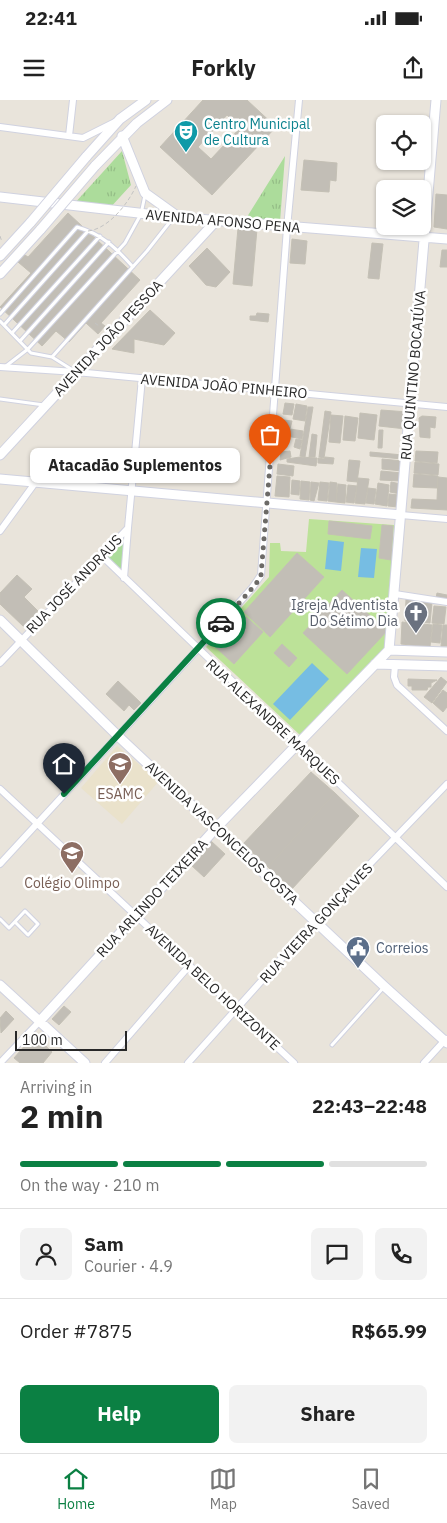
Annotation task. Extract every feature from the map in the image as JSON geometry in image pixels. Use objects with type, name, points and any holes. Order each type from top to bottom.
[{"type":"street","points":[[69,136],[73,100]]},
{"type":"street","points":[[0,127],[85,138],[120,119],[146,100]]},
{"type":"street","points":[[0,274],[122,136],[167,100]]},
{"type":"street","points":[[0,864],[197,650],[258,579],[262,569],[287,228],[299,100]]},
{"type":"street","name":"RUA QUINTINO BOCAIÚVA","points":[[389,650],[400,515],[412,403],[436,100]]},
{"type":"street","points":[[0,256],[120,119]]},
{"type":"street","points":[[122,136],[145,193],[177,218]]},
{"type":"street","name":"AVENIDA AFONSO PENA","points":[[0,197],[177,218],[447,239]]},
{"type":"street","name":"AVENIDA JOÃO PESSOA","points":[[0,455],[216,221]]},
{"type":"street","name":"AVENIDA JOÃO PINHEIRO","points":[[2,368],[76,372],[412,403],[447,408]]},
{"type":"street","name":"RUA JOSÉ ANDRAUS","points":[[0,663],[100,555],[128,528],[142,378]]},
{"type":"street","points":[[0,479],[447,519]]},
{"type":"street","points":[[0,531],[35,483]]},
{"type":"street","points":[[124,578],[128,528]]},
{"type":"street","name":"RUA ALEXANDRE MARQUES","points":[[100,555],[197,650],[447,887]]},
{"type":"street","points":[[395,594],[447,602]]},
{"type":"street","name":"AVENIDA VASCONCELOS COSTA","points":[[0,620],[118,735],[315,921],[446,1041]]},
{"type":"street","points":[[389,650],[447,652]]},
{"type":"street","name":"RUA ARLINDO TEIXEIRA","points":[[0,1063],[217,827],[389,650]]},
{"type":"street","points":[[375,664],[447,666]]},
{"type":"street","points":[[395,665],[394,677],[397,685],[447,731]]},
{"type":"street","name":"RUA VIEIRA GONÇALVES","points":[[188,1063],[315,921],[447,784]]},
{"type":"street","name":"AVENIDA BELO HORIZONTE","points":[[0,789],[294,1063]]},
{"type":"street","points":[[105,1063],[189,966]]},
{"type":"street","points":[[0,985],[85,1063]]},
{"type":"street","points":[[424,1063],[446,1041]]},
{"type":"lane","points":[[2,368],[28,349],[130,237],[141,214],[145,193]]},
{"type":"lane","points":[[52,357],[177,218]]},
{"type":"lane","points":[[0,314],[77,227],[100,236],[133,267]]},
{"type":"lane","points":[[4,325],[88,231]]},
{"type":"lane","points":[[12,333],[100,236]]},
{"type":"lane","points":[[20,341],[108,242]]},
{"type":"lane","points":[[0,321],[34,354],[52,357],[76,372]]},
{"type":"lane","points":[[0,399],[45,406]]},
{"type":"lane","points":[[0,919],[9,928],[24,911],[38,924],[28,935],[15,922]]},
{"type":"lane","points":[[332,1045],[384,986]]},
{"type":"path","points":[[88,231],[102,228],[132,195],[136,186]]},
{"type":"path","points":[[95,323],[99,326]]},
{"type":"shaded area","name":"ESAMC","points":[[117,746],[159,781],[122,824],[81,788]]},
{"type":"green space","points":[[122,151],[131,185],[109,209],[73,205]]},
{"type":"green space","points":[[285,156],[280,222],[247,217]]},
{"type":"green space","points":[[309,519],[394,525],[387,646],[300,735],[206,647],[269,577],[270,543],[280,543],[281,551],[306,552]]},
{"type":"green space","points":[[126,535],[123,573],[103,553]]},
{"type":"water","points":[[328,540],[344,542],[341,571],[325,569]]},
{"type":"water","points":[[361,548],[377,549],[374,578],[358,577]]},
{"type":"water","points":[[312,663],[329,679],[290,720],[273,704]]},
{"type":"building","name":"Centro Municipal de Cultura","points":[[203,100],[247,100],[276,127],[212,195],[160,147]],"holes":[[[227,115],[240,128],[211,159],[198,147]]]},
{"type":"building","points":[[304,160],[337,163],[336,181],[330,180],[329,192],[301,190]]},
{"type":"building","points":[[436,194],[447,195],[447,229],[434,227]]},
{"type":"building","points":[[68,213],[140,280],[101,323],[105,326],[98,334],[86,323],[69,342],[56,331],[42,346],[0,307],[31,273],[18,262],[25,255],[28,257]]},
{"type":"building","points":[[238,228],[257,229],[252,286],[233,284]]},
{"type":"building","points":[[292,239],[307,241],[305,264],[290,263]]},
{"type":"building","points":[[372,243],[383,244],[379,279],[368,278]]},
{"type":"building","points":[[207,248],[230,272],[216,287],[206,285],[189,266]]},
{"type":"building","points":[[442,250],[447,250],[447,267],[440,267]]},
{"type":"building","points":[[150,310],[175,333],[164,345],[134,339],[134,353],[112,349]]},
{"type":"building","points":[[257,313],[269,314],[268,322],[250,320],[250,316],[256,316]]},
{"type":"building","points":[[285,403],[294,404],[292,415],[283,414]]},
{"type":"building","points":[[296,404],[307,406],[305,421],[293,419]]},
{"type":"building","points":[[308,407],[313,407],[305,457],[300,456]]},
{"type":"building","points":[[381,410],[408,412],[406,429],[379,426]]},
{"type":"building","points":[[325,411],[331,412],[324,458],[319,457]]},
{"type":"building","points":[[360,413],[377,415],[374,440],[358,438]]},
{"type":"building","points":[[331,415],[343,416],[340,443],[329,442]]},
{"type":"building","points":[[345,416],[358,418],[355,441],[343,440]]},
{"type":"building","points":[[422,416],[436,417],[435,428],[430,427],[430,438],[420,437],[419,418]]},
{"type":"building","points":[[284,420],[292,421],[290,429],[303,431],[302,439],[282,435]]},
{"type":"building","points":[[379,430],[383,430],[382,448],[378,448]]},
{"type":"building","points":[[312,434],[317,435],[315,457],[309,457]]},
{"type":"building","points":[[296,439],[302,440],[300,449],[294,447]]},
{"type":"building","points":[[290,451],[291,457],[280,460],[281,452]]},
{"type":"building","points":[[416,451],[438,452],[437,463],[415,461]]},
{"type":"building","points":[[370,452],[403,455],[402,459],[370,456]]},
{"type":"building","points":[[300,457],[317,458],[316,466],[287,462],[287,459]]},
{"type":"building","points":[[325,457],[334,458],[333,464],[318,463],[318,458],[324,459]]},
{"type":"building","points":[[382,459],[403,461],[402,471],[382,469]]},
{"type":"building","points":[[349,460],[360,461],[357,482],[347,481]]},
{"type":"building","points":[[415,462],[439,464],[438,475],[414,473]]},
{"type":"building","points":[[278,464],[294,466],[293,476],[277,474]]},
{"type":"building","points":[[381,471],[402,473],[401,481],[380,480]]},
{"type":"building","points":[[414,474],[438,476],[437,488],[413,487]]},
{"type":"building","points":[[277,476],[290,477],[289,497],[275,496]]},
{"type":"building","points":[[438,477],[447,478],[447,510],[411,508],[412,499],[437,500]]},
{"type":"building","points":[[358,478],[369,479],[365,504],[355,503]]},
{"type":"building","points":[[292,480],[300,481],[299,495],[291,494]]},
{"type":"building","points":[[301,481],[310,482],[309,500],[300,499]]},
{"type":"building","points":[[311,482],[319,483],[314,501],[310,500]]},
{"type":"building","points":[[320,482],[329,483],[327,501],[318,500]]},
{"type":"building","points":[[330,482],[337,483],[336,502],[328,501]]},
{"type":"building","points":[[391,482],[401,484],[400,494],[390,492]]},
{"type":"building","points":[[378,483],[389,485],[387,506],[375,504]]},
{"type":"building","points":[[338,484],[346,485],[345,503],[336,502]]},
{"type":"building","points":[[348,485],[357,486],[354,503],[346,502]]},
{"type":"building","points":[[368,488],[376,489],[374,504],[366,503]]},
{"type":"building","points":[[389,494],[400,495],[398,507],[388,506]]},
{"type":"building","points":[[329,521],[372,526],[370,539],[328,534]]},
{"type":"building","points":[[382,525],[393,526],[391,560],[379,558]]},
{"type":"building","points":[[297,553],[324,577],[270,637],[244,612]]},
{"type":"building","points":[[17,575],[32,589],[24,597],[38,611],[24,627],[0,604],[0,593]]},
{"type":"building","points":[[342,590],[387,631],[347,674],[303,633]]},
{"type":"building","points":[[437,593],[447,595],[447,600],[436,598]]},
{"type":"building","points":[[406,599],[432,602],[430,623],[405,621]]},
{"type":"building","points":[[434,606],[446,607],[444,624],[432,623]]},
{"type":"building","points":[[242,613],[263,632],[234,664],[213,645]]},
{"type":"building","name":"Igreja Adventista Do Sétimo Dia","points":[[402,622],[432,625],[430,647],[401,644]]},
{"type":"building","points":[[433,624],[442,625],[440,643],[431,642]]},
{"type":"building","points":[[443,625],[447,625],[447,646],[441,646]]},
{"type":"building","points":[[282,644],[297,658],[289,667],[274,653]]},
{"type":"building","points":[[441,677],[447,682],[432,703],[424,697]]},
{"type":"building","points":[[408,679],[437,680],[431,683],[431,687],[428,687],[427,690],[412,690],[412,686],[408,686]]},
{"type":"building","points":[[118,681],[141,703],[134,710],[129,705],[124,711],[106,694]]},
{"type":"building","points":[[443,690],[447,693],[447,707],[443,712],[433,703]]},
{"type":"building","points":[[311,772],[335,793],[268,867],[243,844]]},
{"type":"building","points":[[335,793],[359,816],[292,889],[268,867]]},
{"type":"building","points":[[211,841],[225,854],[204,877],[191,865]]},
{"type":"building","points":[[64,1006],[71,1012],[59,1025],[52,1019]]},
{"type":"building","points":[[6,1011],[14,1019],[1,1033],[0,1018]]},
{"type":"building","points":[[34,1035],[52,1052],[43,1063],[20,1063],[14,1058]]},
{"type":"way so far","points":[[221,623],[256,584],[261,575],[270,465]]},
{"type":"place","name":"Centro Municipal de Cultura","points":[[186,153]]},
{"type":"place","name":"Atacadão Suplementos","points":[[270,465]]},
{"type":"place","name":"Igreja Adventista Do Sétimo Dia","points":[[416,634]]},
{"type":"place","name":"ESAMC","points":[[120,785]]},
{"type":"place","name":"Colégio Olimpo","points":[[72,874]]},
{"type":"place","name":"Correios","points":[[358,969]]},
{"type":"route","points":[[64,794],[221,623]]}]
